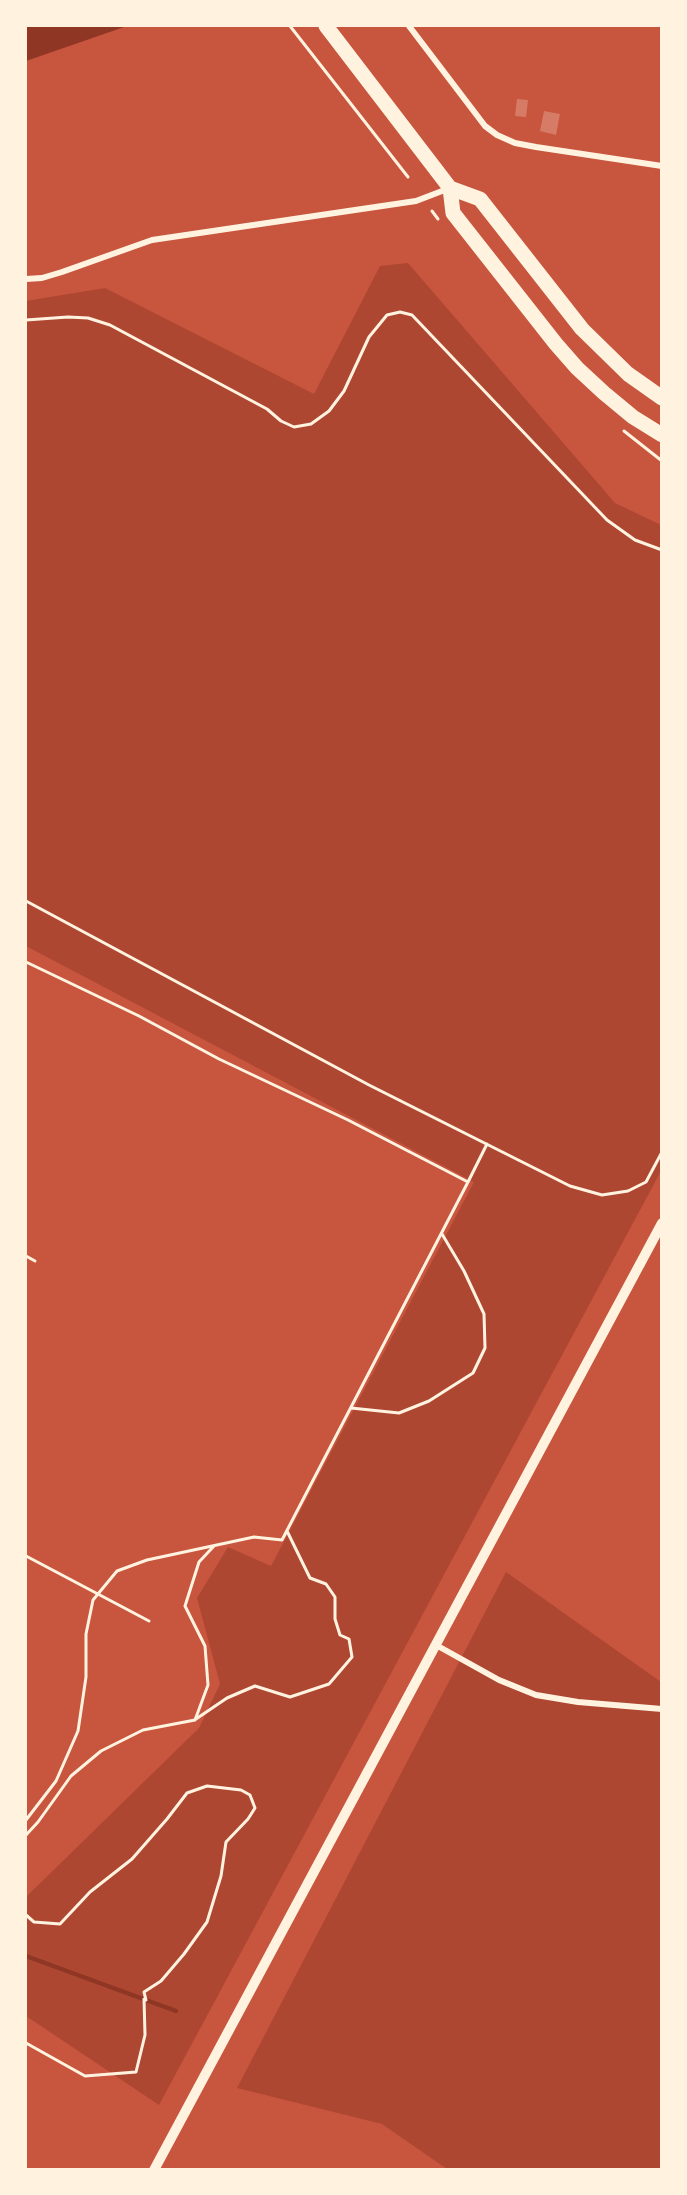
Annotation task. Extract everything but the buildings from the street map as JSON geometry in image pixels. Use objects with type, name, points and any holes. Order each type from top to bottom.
[{"type":"main road","points":[[326,26],[450,188],[453,213],[556,344],[604,393],[633,417],[662,435]]},
{"type":"main road","points":[[450,188],[480,199],[582,329],[628,374],[662,398]]},
{"type":"street","points":[[409,26],[485,126],[497,135],[514,143],[662,166]]},
{"type":"street","points":[[26,279],[42,278],[62,272],[152,240],[416,201],[450,188]]},
{"type":"street","points":[[154,2169],[662,1223]]},
{"type":"street","points":[[436,1645],[499,1680],[537,1695],[578,1702],[662,1709]]},
{"type":"path","points":[[290,26],[408,177]]},
{"type":"path","points":[[26,320],[88,318],[110,325],[294,427],[310,424],[329,411],[344,391],[369,337],[387,315],[400,312],[412,315],[607,520],[635,540],[662,550]]},
{"type":"path","points":[[26,901],[369,1085],[570,1186],[602,1195],[628,1191],[646,1182],[662,1152]]},
{"type":"path","points":[[26,962],[139,1016],[219,1059],[348,1120],[468,1182]]},
{"type":"path","points":[[26,1820],[56,1780],[78,1731],[86,1677],[86,1634],[93,1600],[117,1571],[147,1560],[255,1538],[282,1540],[487,1144]]},
{"type":"path","points":[[351,1408],[399,1413],[429,1401],[473,1374],[485,1348],[484,1314],[469,1281],[442,1234]]},
{"type":"path","points":[[26,1256],[35,1261]]},
{"type":"path","points":[[26,1835],[71,1776],[101,1750],[143,1730],[195,1720],[227,1698],[255,1686],[290,1697],[329,1684],[352,1657],[349,1639],[340,1635],[335,1619],[335,1597],[326,1584],[310,1578],[287,1531]]},
{"type":"path","points":[[195,1720],[208,1685],[205,1647],[185,1606],[199,1562],[215,1545]]},
{"type":"path","points":[[26,1556],[149,1621]]},
{"type":"path","points":[[26,1915],[34,1922],[60,1924],[90,1892],[132,1859],[186,1793],[207,1786],[240,1790],[250,1795],[255,1808],[248,1819],[226,1842],[221,1876],[207,1922],[162,1981],[144,1992]]},
{"type":"path","points":[[144,1992],[146,2000]]},
{"type":"path","points":[[26,2043],[85,2076],[136,2072],[146,2035],[144,1992]]},
{"type":"shaded area","points":[[26,26],[127,26],[26,61]]},
{"type":"shaded area","points":[[408,263],[615,503],[661,525],[661,1171],[159,2105],[26,2016],[26,1897],[199,1728],[220,1684],[197,1598],[228,1547],[271,1566],[474,1182],[26,946],[26,301],[105,288],[314,394],[380,266]]},
{"type":"shaded area","points":[[506,1572],[661,1682],[661,2169],[447,2169],[382,2124],[237,2088]]},
{"type":"waterway","points":[[26,1956],[176,2011]]}]
